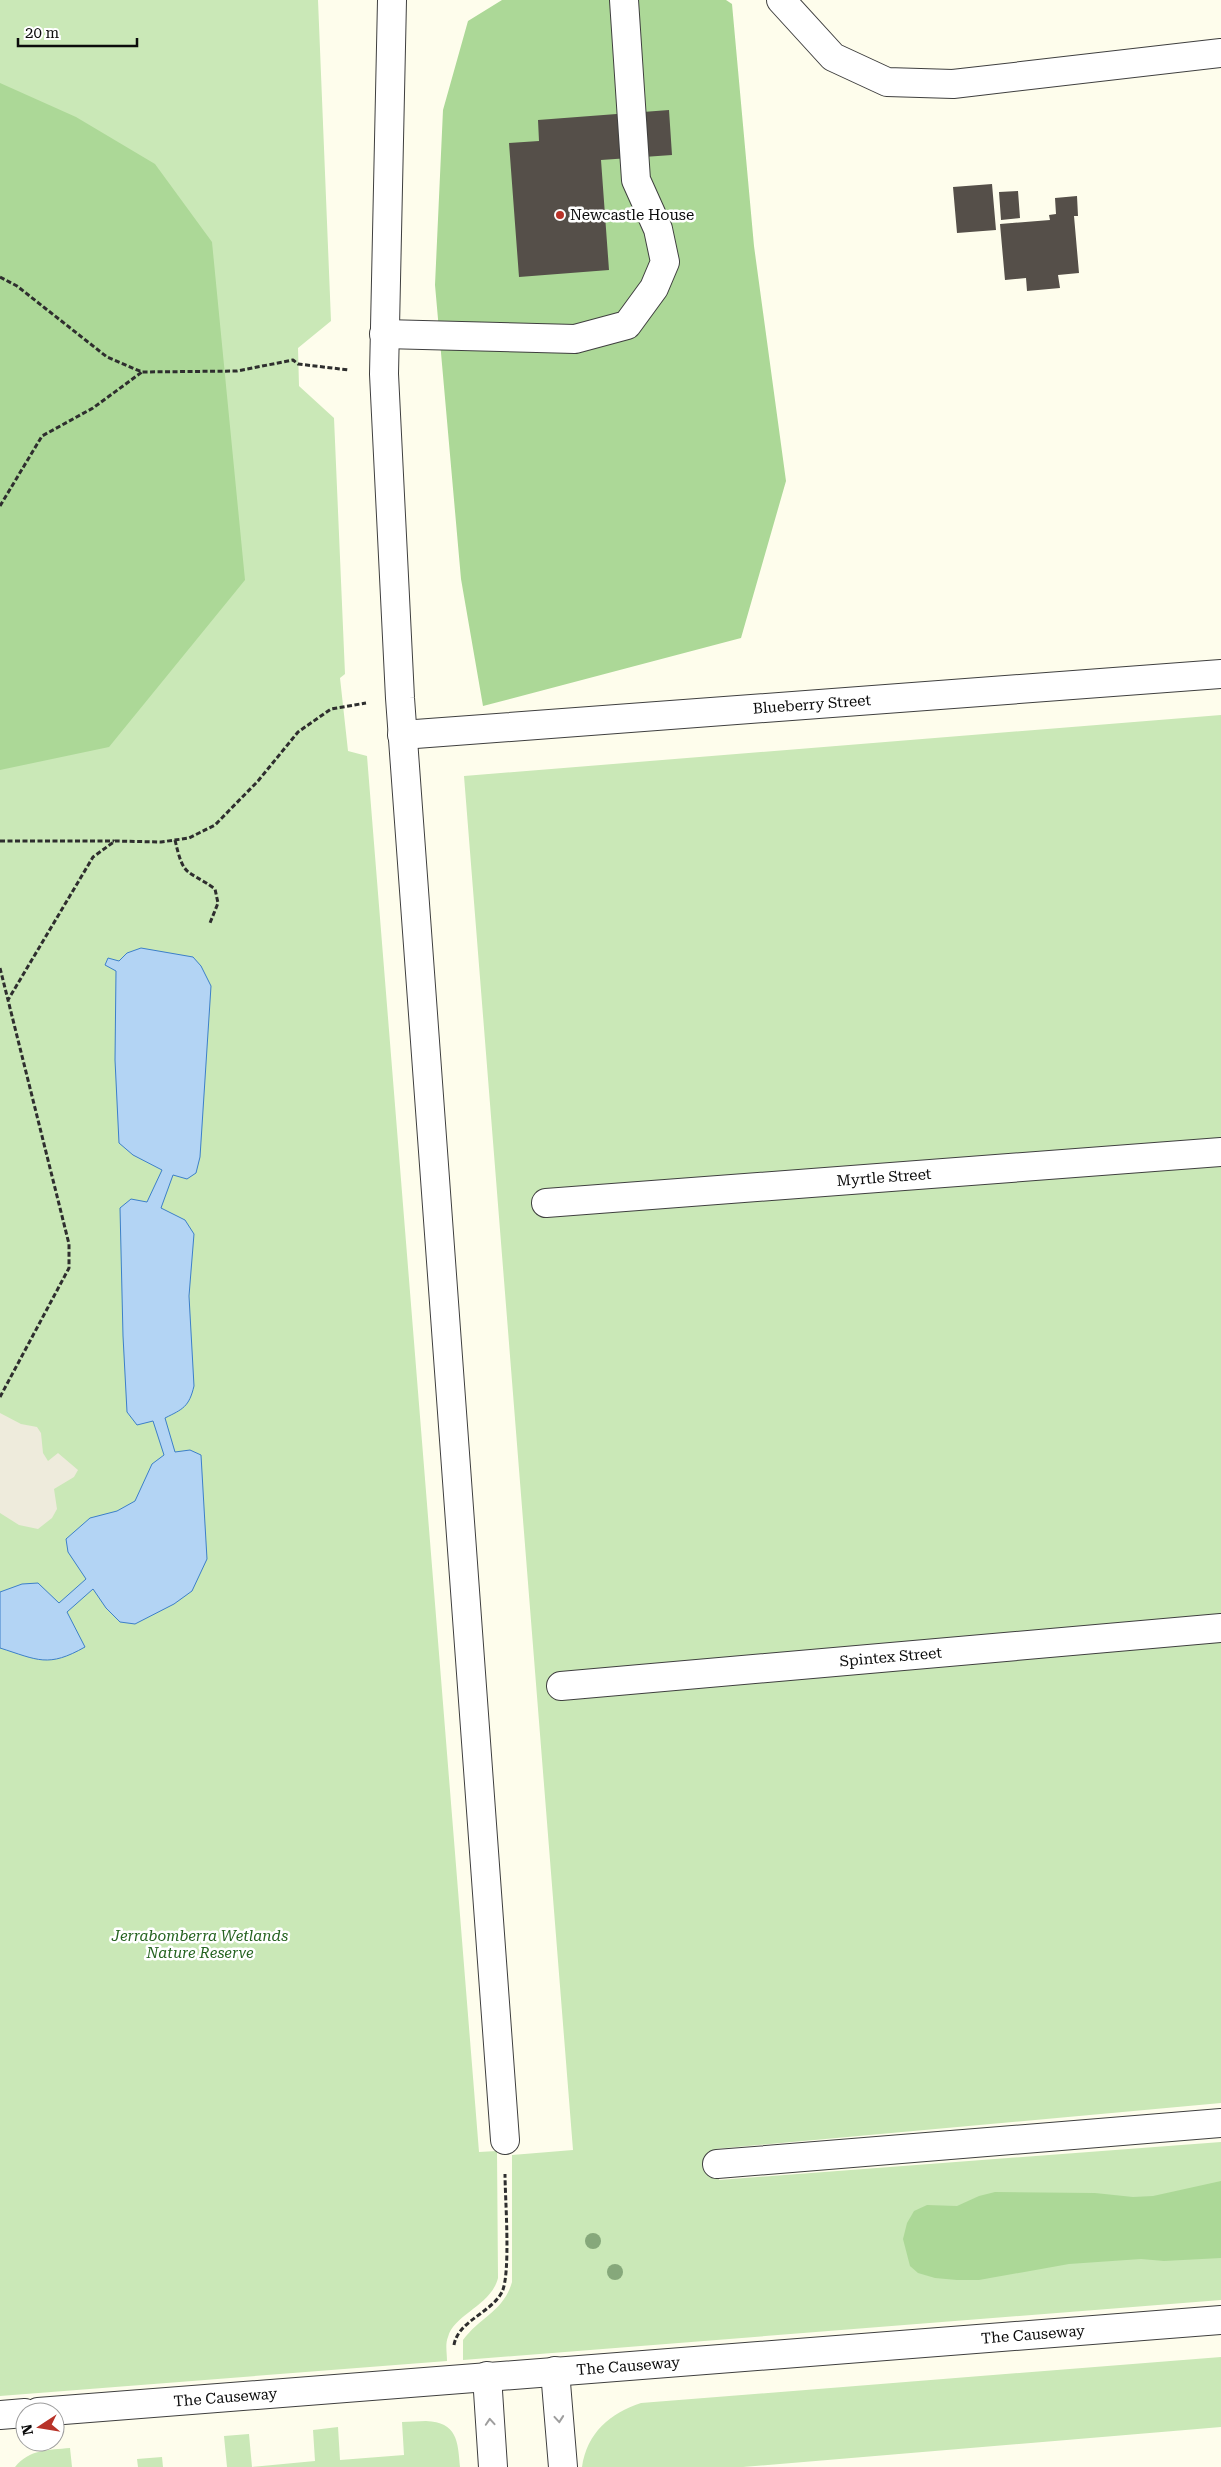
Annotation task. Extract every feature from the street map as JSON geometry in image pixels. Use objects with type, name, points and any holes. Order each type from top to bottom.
[{"type":"street","points":[[392,0],[384,374],[400,698],[505,2140]]},
{"type":"street","points":[[384,334],[575,339],[627,325],[654,288],[665,262],[658,229],[636,180],[624,0]]},
{"type":"street","points":[[780,0],[833,57],[887,82],[953,84],[1221,52]]},
{"type":"street","name":"Blueberry Street","points":[[402,735],[1221,674]]},
{"type":"street","name":"Myrtle Street","points":[[546,1202],[1221,1152]]},
{"type":"street","name":"Spintex Street","points":[[561,1686],[1221,1628]]},
{"type":"street","points":[[717,2164],[1221,2123]]},
{"type":"street","name":"The Causeway","points":[[65,2410],[1221,2320]]},
{"type":"street","points":[[555,2371],[563,2467]]},
{"type":"street","points":[[487,2376],[493,2467]]},
{"type":"street","points":[[0,2415],[15,2414]]},
{"type":"path","points":[[0,276],[17,286],[107,357],[142,372],[237,371],[293,360],[298,364],[384,374]]},
{"type":"path","points":[[0,506],[42,436],[93,408],[142,372]]},
{"type":"path","points":[[0,841],[161,842],[189,838],[215,825],[258,781],[298,732],[331,709],[400,698]]},
{"type":"path","points":[[175,840],[181,866],[189,875],[215,889],[218,903],[210,924]]},
{"type":"path","points":[[8,1000],[93,858],[115,841]]},
{"type":"path","points":[[0,968],[69,1244],[69,1268],[0,1396]]},
{"type":"path","points":[[455,2352],[458,2334],[496,2300],[504,2285],[505,2140]]},
{"type":"green space","name":"Jerrabomberra Wetlands Nature Reserve","points":[[0,0],[318,0],[331,321],[298,348],[299,386],[334,418],[345,674],[340,678],[348,751],[367,756],[479,2152],[497,2151],[498,2278],[488,2296],[457,2322],[452,2329],[447,2343],[447,2361],[0,2396]]},
{"type":"green space","points":[[502,0],[726,0],[732,4],[754,246],[786,481],[741,638],[483,706],[461,579],[435,285],[443,110],[468,21]]},
{"type":"green space","points":[[0,83],[76,117],[155,164],[212,242],[245,580],[109,747],[0,770]]},
{"type":"green space","points":[[1221,715],[1221,2103],[715,2149],[719,2180],[1221,2142],[1221,2300],[463,2360],[463,2340],[503,2300],[512,2282],[512,2155],[573,2150],[464,776]]},
{"type":"green space","points":[[1221,2181],[1221,2258],[1164,2261],[1141,2259],[1069,2264],[979,2280],[957,2280],[935,2278],[918,2273],[910,2266],[903,2239],[907,2223],[914,2211],[927,2205],[957,2206],[979,2196],[995,2192],[1095,2193],[1133,2197],[1153,2196]]},
{"type":"green space","points":[[1221,2357],[1221,2427],[743,2467],[582,2467],[589,2444],[602,2426],[619,2412],[641,2403]]},
{"type":"green space","points":[[426,2421],[436,2422],[450,2429],[457,2441],[460,2467],[252,2467],[315,2461],[313,2430],[338,2427],[340,2460],[404,2455],[402,2422]]},
{"type":"green space","points":[[249,2434],[252,2467],[227,2467],[224,2436]]},
{"type":"green space","points":[[65,2448],[70,2448],[72,2467],[15,2467],[33,2454],[40,2452],[65,2452]]},
{"type":"green space","points":[[162,2457],[163,2467],[138,2467],[137,2459]]},
{"type":"shaded area","points":[[0,1413],[21,1424],[37,1427],[41,1433],[43,1453],[48,1461],[58,1453],[78,1470],[74,1477],[54,1489],[57,1509],[52,1518],[38,1529],[19,1525],[0,1513]]},
{"type":"water","points":[[141,948],[193,957],[201,966],[211,986],[200,1157],[196,1173],[187,1179],[173,1175],[161,1208],[185,1220],[194,1234],[189,1296],[194,1386],[187,1403],[165,1418],[175,1452],[190,1450],[201,1455],[207,1559],[192,1591],[174,1604],[135,1624],[120,1622],[106,1608],[93,1589],[67,1612],[85,1647],[61,1658],[43,1660],[0,1648],[0,1592],[22,1584],[38,1583],[59,1603],[86,1579],[68,1552],[66,1539],[90,1518],[117,1511],[135,1501],[152,1464],[164,1455],[153,1421],[137,1425],[127,1412],[120,1208],[131,1199],[147,1202],[162,1170],[133,1155],[119,1143],[115,1060],[116,971],[105,965],[108,958],[119,961],[127,953]]},
{"type":"building","name":"Newcastle House","points":[[669,110],[672,155],[601,160],[609,270],[519,277],[509,143],[539,141],[538,120]]},
{"type":"building","points":[[992,184],[996,230],[957,233],[953,187]]},
{"type":"building","points":[[1018,191],[1020,218],[1001,220],[999,192]]},
{"type":"building","points":[[1077,196],[1078,216],[1074,216],[1079,273],[1058,275],[1060,288],[1027,291],[1026,278],[1005,280],[1000,224],[1050,220],[1049,215],[1056,214],[1055,198]]},
{"type":"place","name":"Newcastle House","points":[[560,215]]}]
